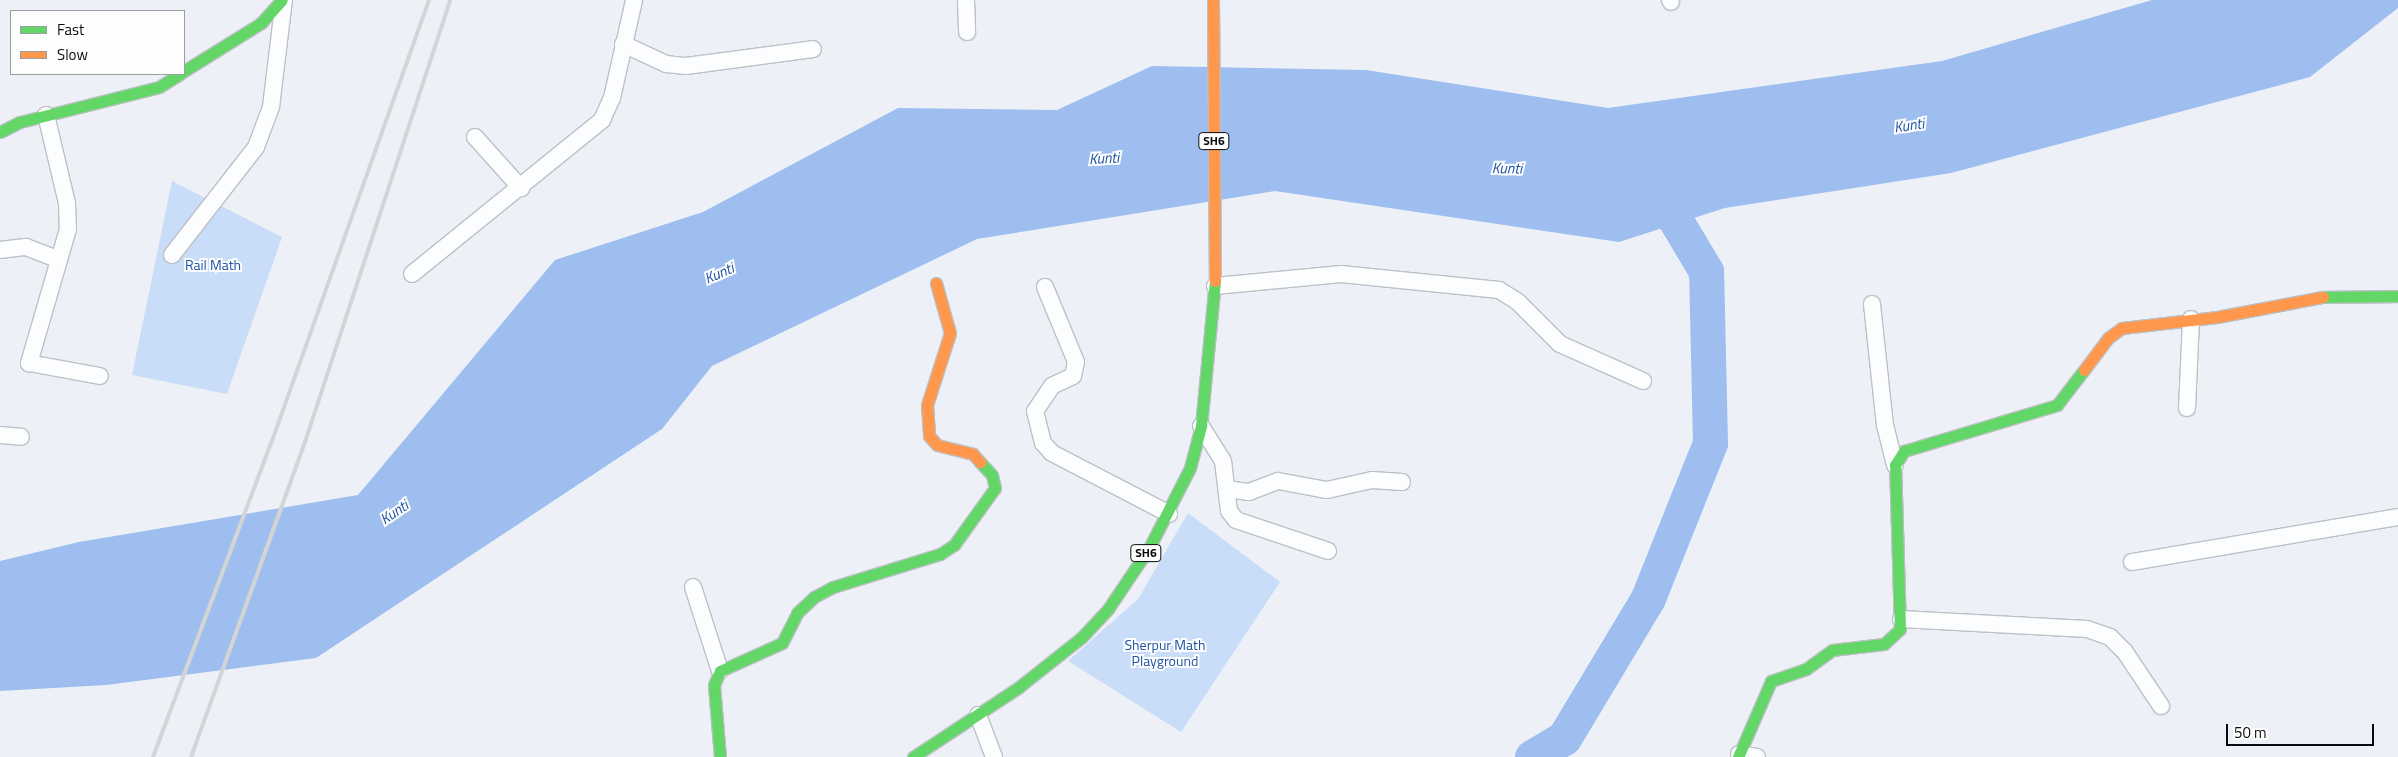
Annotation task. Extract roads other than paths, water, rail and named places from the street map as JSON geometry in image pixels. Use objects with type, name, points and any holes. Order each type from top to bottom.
[{"type":"street","points":[[185,70],[261,23],[283,0]]},
{"type":"street","points":[[172,255],[256,147],[271,107],[283,0]]},
{"type":"street","points":[[412,274],[521,188],[602,120],[612,98],[634,0]]},
{"type":"street","points":[[966,0],[967,32]]},
{"type":"street","name":"SH6","points":[[917,756],[978,716],[1082,637],[1130,579],[1170,514],[1190,468],[1201,426],[1215,286],[1213,0]]},
{"type":"street","points":[[623,44],[666,64],[686,66],[813,49]]},
{"type":"street","points":[[0,132],[46,115],[159,87],[178,75]]},
{"type":"street","points":[[46,115],[69,216],[29,363],[100,376]]},
{"type":"street","points":[[475,137],[521,188]]},
{"type":"street","points":[[0,250],[26,247],[58,258]]},
{"type":"street","points":[[1215,286],[1341,274],[1499,290],[1518,302],[1560,344],[1643,381]]},
{"type":"street","points":[[720,671],[782,643],[797,613],[827,590],[940,554],[954,545],[992,494],[995,488],[992,475],[973,454],[937,445],[929,436],[927,405],[950,333],[936,283]]},
{"type":"street","points":[[1045,286],[1076,362],[1073,376],[1052,386],[1035,412],[1043,443],[1052,453],[1170,514]]},
{"type":"street","points":[[1895,465],[1904,451],[1923,443],[2057,405],[2108,338],[2122,328],[2191,319],[2311,298],[2398,296]]},
{"type":"street","points":[[1757,757],[1738,755],[1770,681],[1806,669],[1832,650],[1890,642],[1901,620],[1895,465],[1884,425],[1872,304]]},
{"type":"street","points":[[2187,408],[2191,319]]},
{"type":"street","points":[[1201,426],[1223,461],[1229,511],[1236,520],[1328,551]]},
{"type":"street","points":[[0,435],[21,437]]},
{"type":"street","points":[[1227,489],[1249,492],[1278,481],[1327,490],[1372,480],[1402,482]]},
{"type":"street","points":[[2132,562],[2398,517]]},
{"type":"street","points":[[693,587],[720,671],[714,685],[720,757]]},
{"type":"street","points":[[1901,620],[2087,629],[2110,637],[2125,652],[2161,706]]},
{"type":"street","points":[[978,716],[994,757]]},
{"type":"water","name":"Kunti","points":[[2152,0],[2398,0],[2398,8],[2310,77],[1951,173],[1725,208],[1619,242],[1275,191],[977,239],[712,366],[662,429],[316,658],[106,685],[0,691],[0,561],[79,542],[358,495],[555,260],[703,212],[898,108],[1057,110],[1152,66],[1366,70],[1608,108],[1942,61]]},
{"type":"waterway","points":[[1532,757],[1564,738],[1648,598],[1710,443],[1706,271],[1660,194],[1648,189]]},
{"type":"railway","points":[[153,757],[272,441],[429,0]]},
{"type":"railway","points":[[191,757],[306,439],[450,0]]},
{"type":"park label","name":"Rail Math","points":[[213,265]]},
{"type":"park label","name":"Sherpur Math Playground","points":[[1165,654]]}]
